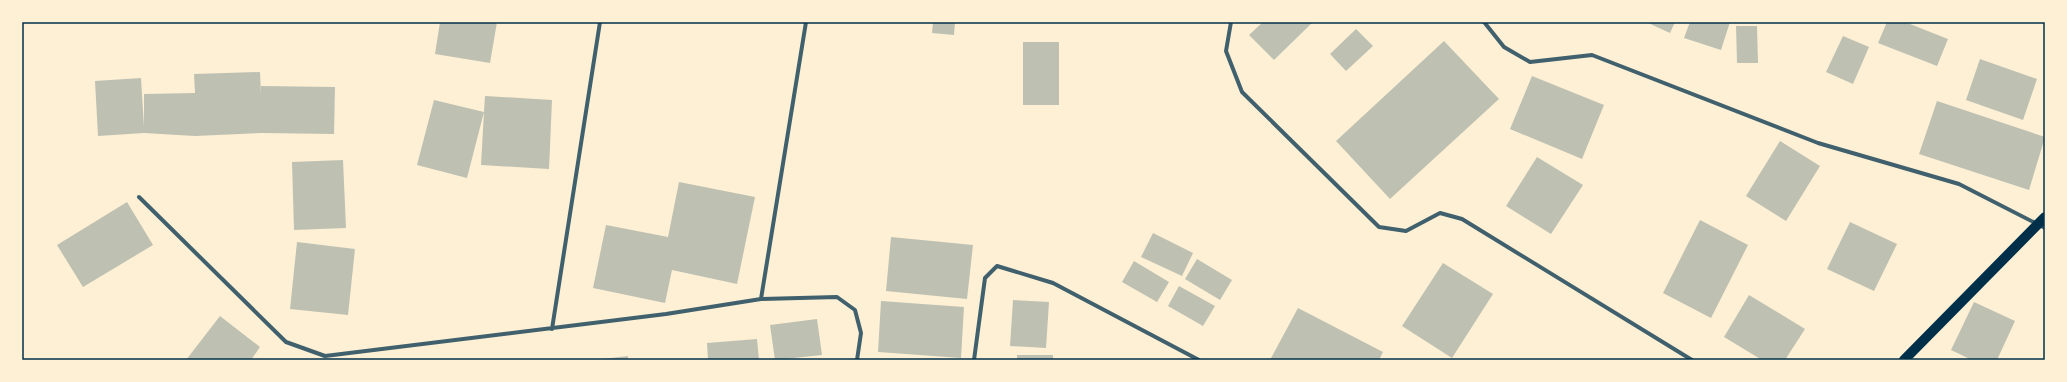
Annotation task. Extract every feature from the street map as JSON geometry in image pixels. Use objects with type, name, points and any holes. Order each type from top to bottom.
[{"type":"main road","points":[[1904,360],[2042,223]]},
{"type":"street","points":[[552,329],[600,22]]},
{"type":"street","points":[[761,298],[806,22]]},
{"type":"street","points":[[1231,22],[1226,51],[1242,92],[1379,227],[1406,231],[1440,213],[1462,219],[1692,360]]},
{"type":"street","points":[[1484,22],[1504,47],[1530,62],[1592,56],[1818,143],[1960,184],[2042,223]]},
{"type":"street","points":[[139,197],[286,342],[325,356],[666,314],[761,298],[837,297],[855,310],[861,333],[857,360]]},
{"type":"street","points":[[974,360],[985,278],[997,266],[1053,283],[1200,360]]},
{"type":"building","points":[[440,22],[497,22],[490,63],[435,54]]},
{"type":"building","points":[[933,22],[955,22],[954,35],[932,33]]},
{"type":"building","points":[[1263,22],[1313,22],[1274,60],[1249,35]]},
{"type":"building","points":[[1646,22],[1675,22],[1670,33]]},
{"type":"building","points":[[1690,22],[1730,22],[1721,50],[1684,38]]},
{"type":"building","points":[[1887,22],[1905,22],[1948,39],[1937,66],[1878,43]]},
{"type":"building","points":[[1736,26],[1757,26],[1758,63],[1737,63]]},
{"type":"building","points":[[1356,29],[1373,46],[1346,71],[1330,54]]},
{"type":"building","points":[[1843,36],[1869,47],[1853,84],[1826,72]]},
{"type":"building","points":[[1444,41],[1499,99],[1390,199],[1336,141]]},
{"type":"building","points":[[1023,42],[1059,42],[1059,105],[1023,105]]},
{"type":"building","points":[[1980,59],[2037,79],[2023,120],[1966,100]]},
{"type":"building","points":[[260,72],[261,95],[261,86],[335,87],[334,134],[262,133],[195,136],[144,133],[98,136],[95,81],[141,78],[144,127],[144,94],[195,93],[194,74]]},
{"type":"building","points":[[1532,76],[1604,105],[1582,159],[1510,129]]},
{"type":"building","points":[[485,96],[552,100],[549,169],[481,165]]},
{"type":"building","points":[[434,100],[484,112],[467,178],[417,165]]},
{"type":"building","points":[[1937,101],[2045,137],[2029,190],[1919,154]]},
{"type":"building","points":[[1780,141],[1820,166],[1786,221],[1746,196]]},
{"type":"building","points":[[1537,157],[1583,185],[1551,234],[1506,206]]},
{"type":"building","points":[[343,160],[346,228],[294,230],[292,162]]},
{"type":"building","points":[[679,182],[755,197],[737,284],[672,270],[665,303],[593,288],[606,225],[668,237]]},
{"type":"building","points":[[127,202],[153,245],[83,287],[57,245]]},
{"type":"building","points":[[1700,220],[1748,245],[1711,318],[1663,293]]},
{"type":"building","points":[[1850,222],[1897,244],[1874,291],[1827,269]]},
{"type":"building","points":[[1153,233],[1193,253],[1182,276],[1141,257]]},
{"type":"building","points":[[891,237],[973,245],[967,299],[886,291]]},
{"type":"building","points":[[297,242],[355,249],[348,315],[290,309]]},
{"type":"building","points":[[1197,259],[1232,280],[1220,300],[1185,279]]},
{"type":"building","points":[[1134,261],[1169,282],[1157,302],[1122,282]]},
{"type":"building","points":[[1443,263],[1493,294],[1452,358],[1402,326]]},
{"type":"building","points":[[1179,286],[1215,306],[1203,326],[1168,306]]},
{"type":"building","points":[[1749,295],[1805,329],[1785,360],[1762,360],[1724,337]]},
{"type":"building","points":[[1013,300],[1049,302],[1046,348],[1010,346]]},
{"type":"building","points":[[881,301],[964,307],[961,358],[878,352]]},
{"type":"building","points":[[1974,302],[2015,321],[1997,360],[1972,360],[1951,350]]},
{"type":"building","points":[[1298,308],[1383,352],[1379,360],[1270,360]]},
{"type":"building","points":[[220,316],[260,347],[251,360],[186,360]]},
{"type":"building","points":[[817,319],[822,355],[775,360],[770,325]]},
{"type":"building","points":[[757,339],[759,360],[708,360],[707,343]]},
{"type":"building","points":[[1017,355],[1053,355],[1053,360],[1017,360]]},
{"type":"building","points":[[628,356],[628,360],[602,360],[602,359]]}]
